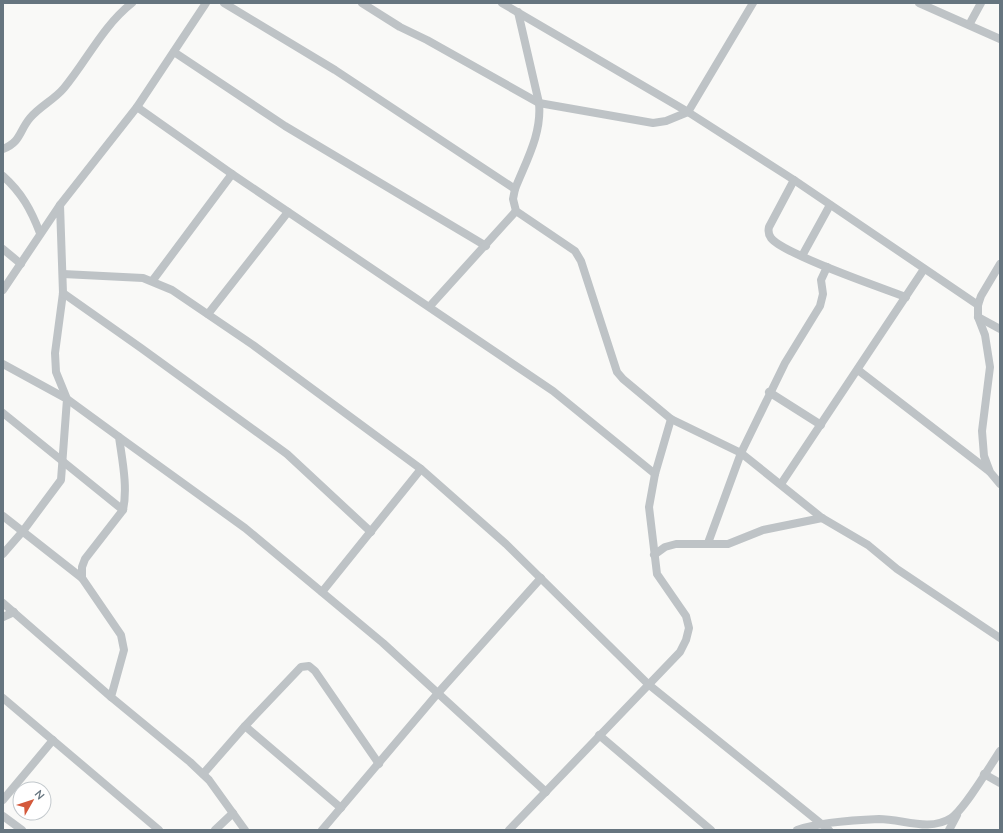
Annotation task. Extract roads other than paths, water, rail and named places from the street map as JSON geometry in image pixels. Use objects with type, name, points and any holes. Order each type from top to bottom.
[{"type":"street","points":[[3,149],[13,145],[21,135],[29,119],[64,88],[109,25],[132,3]]},
{"type":"street","points":[[3,290],[60,205],[137,107],[206,3]]},
{"type":"street","points":[[224,3],[335,70],[515,189]]},
{"type":"street","points":[[362,3],[400,27],[427,40],[539,103],[652,123],[666,121],[688,112],[754,3]]},
{"type":"street","points":[[502,3],[688,112],[794,180],[978,305]]},
{"type":"street","points":[[919,3],[1000,39]]},
{"type":"street","points":[[969,25],[981,3]]},
{"type":"street","points":[[518,12],[539,103],[541,118],[538,132],[515,189],[513,199],[516,211],[574,251],[581,261],[617,372],[623,379],[671,419],[741,453],[822,518],[868,545],[897,569],[1000,638]]},
{"type":"street","points":[[174,52],[284,126],[486,246]]},
{"type":"street","points":[[137,107],[232,174],[430,306],[553,391],[654,474]]},
{"type":"street","points":[[153,280],[232,174]]},
{"type":"street","points":[[3,176],[24,197],[31,209],[40,234]]},
{"type":"street","points":[[794,180],[769,227],[768,232],[772,239],[802,256],[827,267],[906,297]]},
{"type":"street","points":[[3,554],[23,531],[61,480],[67,399],[56,372],[55,353],[63,274],[60,205]]},
{"type":"street","points":[[802,256],[830,205]]},
{"type":"street","points":[[430,306],[486,246],[516,211]]},
{"type":"street","points":[[208,314],[288,212]]},
{"type":"street","points":[[3,249],[21,264]]},
{"type":"street","points":[[990,472],[984,456],[982,431],[990,367],[985,335],[978,317],[978,305],[981,296],[1000,264]]},
{"type":"street","points":[[708,543],[741,453],[769,392],[820,306],[823,294],[820,280],[827,267]]},
{"type":"street","points":[[781,484],[924,269]]},
{"type":"street","points":[[63,274],[143,278],[153,280],[172,290],[253,345],[421,469],[506,544],[648,684],[826,827]]},
{"type":"street","points":[[62,293],[141,348],[287,454],[371,532]]},
{"type":"street","points":[[978,317],[1000,329]]},
{"type":"street","points":[[3,364],[67,399],[107,426],[119,437],[245,528],[383,643],[546,792]]},
{"type":"street","points":[[858,370],[990,472],[1000,484]]},
{"type":"street","points":[[769,392],[821,425]]},
{"type":"street","points":[[3,413],[123,510]]},
{"type":"street","points":[[509,830],[680,652],[686,640],[689,628],[686,616],[657,574],[650,507],[654,474],[671,419]]},
{"type":"street","points":[[82,578],[84,559],[123,510],[125,500],[119,437]]},
{"type":"street","points":[[322,592],[421,469]]},
{"type":"street","points":[[3,516],[82,578],[121,635],[124,643],[124,650],[111,697]]},
{"type":"street","points":[[654,556],[665,547],[676,544],[728,544],[763,530],[822,518]]},
{"type":"street","points":[[322,830],[438,693],[541,578]]},
{"type":"street","points":[[3,603],[111,697],[203,774],[245,830]]},
{"type":"street","points":[[3,617],[14,612]]},
{"type":"street","points":[[203,774],[245,726],[301,667],[309,666],[315,671],[379,764]]},
{"type":"street","points":[[3,698],[159,830]]},
{"type":"street","points":[[245,726],[341,808]]},
{"type":"street","points":[[599,735],[711,830]]},
{"type":"street","points":[[3,800],[53,740]]},
{"type":"street","points":[[949,830],[961,807],[1000,751]]},
{"type":"street","points":[[984,774],[1000,783]]},
{"type":"street","points":[[797,830],[880,819],[922,824],[936,824],[951,817],[961,807]]},
{"type":"street","points":[[215,830],[233,813]]},
{"type":"street","points":[[3,816],[22,830]]}]
